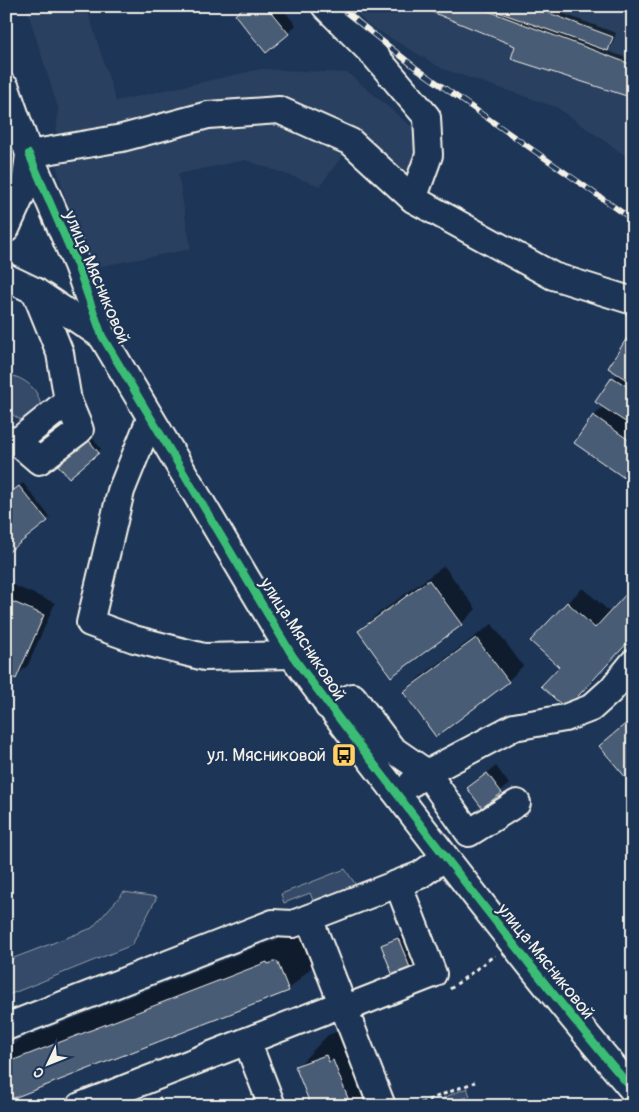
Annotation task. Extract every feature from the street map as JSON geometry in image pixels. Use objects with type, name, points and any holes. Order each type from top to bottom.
[{"type":"street","points":[[325,6],[375,56],[427,117],[429,155],[413,199]]},
{"type":"street","name":"улица Мясниковой","points":[[6,88],[29,154],[77,265],[102,336],[292,655],[328,706],[444,858],[564,1010],[633,1090]]},
{"type":"street","points":[[29,154],[122,138],[208,116],[279,110],[351,142],[413,199],[553,276],[633,300]]},
{"type":"street","name":"улица Мясниковой","points":[[6,229],[25,187],[29,154]]},
{"type":"street","points":[[6,277],[35,291],[102,336]]},
{"type":"street","points":[[12,441],[68,401],[60,353],[35,291]]},
{"type":"street","points":[[150,419],[121,491],[90,623],[134,639],[204,657],[292,655]]},
{"type":"street","points":[[397,794],[427,772],[514,727],[565,718],[591,708],[611,690],[633,663]]},
{"type":"street","points":[[328,706],[352,697],[392,749],[427,772],[470,834],[517,803]]},
{"type":"street","points":[[6,1026],[272,923],[292,924],[398,884],[424,873],[444,858]]},
{"type":"street","points":[[80,1106],[247,1041],[433,974],[398,884]]},
{"type":"street","points":[[309,918],[382,1106]]},
{"type":"street","points":[[247,1041],[272,1106]]},
{"type":"path","points":[[413,1106],[475,1082]]},
{"type":"shaded area","points":[[26,6],[86,6],[116,101],[261,69],[348,73],[419,133],[407,175],[349,147],[320,186],[245,160],[178,174],[191,249],[86,269],[55,161],[58,108]]},
{"type":"shaded area","points":[[350,6],[633,6],[633,161],[556,107],[443,69],[367,24]]},
{"type":"shaded area","points":[[6,374],[25,381],[37,395],[41,408],[31,421],[19,419],[6,410]]},
{"type":"shaded area","points":[[633,641],[633,699],[606,670]]},
{"type":"shaded area","points":[[345,869],[358,888],[315,905],[310,893],[284,903],[281,894]]},
{"type":"shaded area","points":[[124,892],[157,897],[132,945],[6,996],[6,961],[92,928]]},
{"type":"shaded area","points":[[467,1088],[470,1096],[446,1105],[443,1098]]},
{"type":"building","points":[[245,6],[266,6],[289,34],[266,53],[235,15]]},
{"type":"building","points":[[417,6],[475,6],[633,65],[633,98],[511,59],[515,46]]},
{"type":"building","points":[[481,6],[530,6],[613,37],[608,51]]},
{"type":"building","points":[[633,328],[633,384],[608,368]]},
{"type":"building","points":[[612,377],[633,390],[633,427],[595,402]]},
{"type":"building","points":[[593,415],[633,443],[633,484],[574,443]]},
{"type":"building","points":[[69,416],[99,453],[69,478],[38,442]]},
{"type":"building","points":[[19,486],[48,521],[6,554],[6,496]]},
{"type":"building","points":[[429,580],[462,625],[391,677],[358,631]]},
{"type":"building","points":[[629,591],[633,594],[633,625],[628,630],[633,637],[566,709],[541,686],[559,667],[530,641],[567,602],[595,628]]},
{"type":"building","points":[[6,599],[44,615],[16,679],[6,674]]},
{"type":"building","points":[[476,638],[509,682],[436,737],[403,692]]},
{"type":"building","points":[[630,720],[633,723],[633,786],[599,746]]},
{"type":"building","points":[[487,773],[502,793],[482,808],[467,788]]},
{"type":"building","points":[[398,938],[411,970],[393,976],[381,945]]},
{"type":"building","points":[[277,961],[289,991],[6,1101],[6,1063],[267,962],[268,964]]},
{"type":"building","points":[[326,1055],[329,1062],[333,1060],[351,1106],[311,1106],[295,1066]]},
{"type":"railway","points":[[338,6],[416,68],[633,220]]},
{"type":"cycle path","points":[[29,154],[77,265],[102,336],[292,655],[484,907],[633,1090]]},
{"type":"place","name":"ул. Мясниковой","points":[[344,755]]}]
